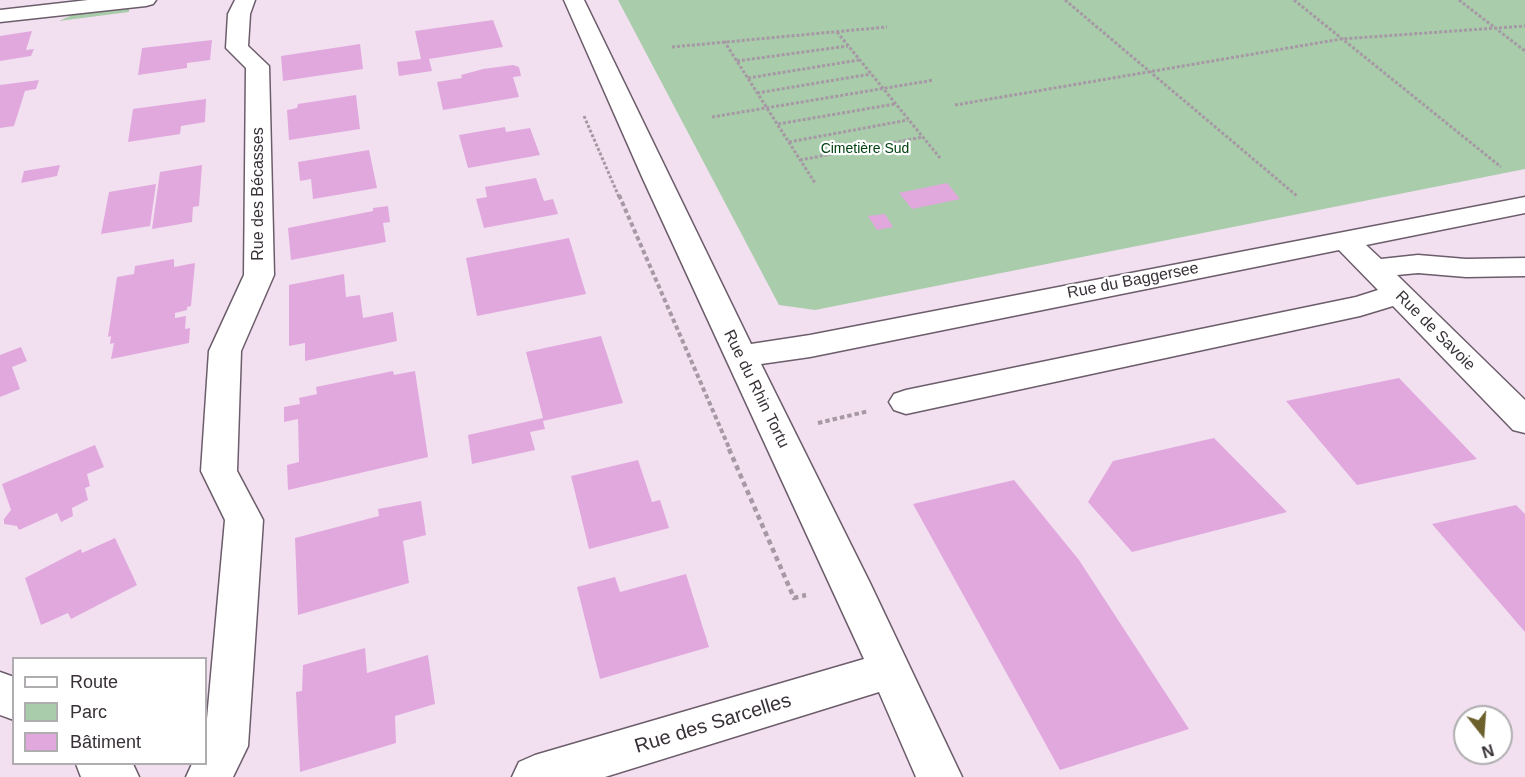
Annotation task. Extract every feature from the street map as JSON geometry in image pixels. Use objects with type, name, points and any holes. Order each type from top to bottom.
[{"type":"street","points":[[0,16],[106,2],[146,0]]},
{"type":"street","name":"Rue des Bécasses","points":[[209,777],[226,746],[244,520],[219,471],[225,351],[259,275],[258,66],[237,48],[239,14],[245,0]]},
{"type":"street","name":"Rue du Rhin Tortu","points":[[574,0],[939,777]]},
{"type":"street","name":"Rue du Baggersee","points":[[740,356],[810,346],[1525,205]]},
{"type":"street","name":"Rue de Savoie","points":[[1345,240],[1525,421]]},
{"type":"street","points":[[1374,269],[1418,264],[1466,268],[1525,267]]},
{"type":"street","points":[[906,402],[1360,306],[1399,294]]},
{"type":"street","name":"Rue des Sarcelles","points":[[535,777],[890,670]]},
{"type":"street","points":[[99,765],[116,777]]},
{"type":"path","points":[[1065,0],[1151,70],[1297,196]]},
{"type":"path","points":[[1294,0],[1501,167]]},
{"type":"path","points":[[1459,0],[1525,51]]},
{"type":"path","points":[[955,105],[1341,39],[1525,26]]},
{"type":"path","points":[[672,47],[887,27]]},
{"type":"path","points":[[837,32],[940,158]]},
{"type":"path","points":[[724,42],[815,183]]},
{"type":"path","points":[[737,61],[848,46]]},
{"type":"path","points":[[748,78],[860,60]]},
{"type":"path","points":[[758,93],[871,74]]},
{"type":"path","points":[[712,117],[934,80]]},
{"type":"path","points":[[778,124],[896,104]]},
{"type":"path","points":[[580,105],[794,598]]},
{"type":"path","points":[[789,142],[909,120]]},
{"type":"path","points":[[800,160],[923,137]]},
{"type":"path","points":[[814,424],[906,402]]},
{"type":"green space","name":"Cimetière Sud","points":[[618,0],[1525,0],[1525,169],[815,310],[779,305]]},
{"type":"green space","points":[[129,5],[129,12],[59,21],[83,10]]},
{"type":"building","points":[[493,20],[503,47],[429,59],[432,71],[399,76],[397,62],[421,59],[415,31]]},
{"type":"building","points":[[32,31],[26,50],[34,49],[31,56],[0,61],[0,36]]},
{"type":"building","points":[[212,40],[210,60],[187,63],[187,68],[138,75],[142,48]]},
{"type":"building","points":[[360,44],[363,69],[283,81],[281,56]]},
{"type":"building","points":[[513,65],[519,67],[521,76],[513,77],[519,97],[443,110],[437,82],[462,78],[461,75],[483,69]]},
{"type":"building","points":[[39,80],[36,89],[25,91],[14,126],[0,128],[0,85]]},
{"type":"building","points":[[356,95],[360,129],[289,140],[287,110],[297,108],[298,104]]},
{"type":"building","points":[[206,99],[205,122],[181,126],[180,134],[128,142],[133,109]]},
{"type":"building","points":[[505,127],[506,132],[530,128],[540,155],[468,168],[459,135]]},
{"type":"building","points":[[369,150],[377,188],[313,199],[311,179],[300,181],[298,162]]},
{"type":"building","points":[[60,165],[57,176],[21,183],[24,171]]},
{"type":"building","points":[[202,165],[199,206],[193,207],[192,222],[152,229],[160,172]]},
{"type":"building","points":[[536,178],[544,201],[553,199],[558,214],[484,228],[476,199],[487,197],[485,187]]},
{"type":"building","points":[[947,183],[960,199],[912,209],[899,193]]},
{"type":"building","points":[[156,184],[150,226],[101,234],[109,192]]},
{"type":"building","points":[[388,206],[390,222],[383,223],[386,242],[291,260],[288,228]]},
{"type":"building","points":[[885,214],[893,227],[877,230],[868,216]]},
{"type":"building","points":[[569,238],[586,294],[477,316],[466,258]]},
{"type":"building","points":[[174,259],[174,267],[195,263],[191,306],[187,307],[187,310],[175,313],[175,318],[186,316],[185,329],[190,328],[189,343],[111,359],[114,343],[110,344],[111,336],[108,337],[117,277],[134,274],[135,266]]},
{"type":"building","points":[[344,274],[346,297],[360,295],[363,318],[393,312],[397,341],[305,361],[305,343],[289,346],[289,285]]},
{"type":"building","points":[[601,336],[623,403],[543,421],[545,429],[530,432],[535,450],[472,464],[468,435],[543,418],[526,352]]},
{"type":"building","points":[[21,347],[27,361],[12,367],[20,389],[0,397],[0,355]]},
{"type":"building","points":[[393,371],[394,375],[415,371],[428,457],[288,490],[287,465],[299,462],[298,419],[284,422],[284,407],[300,404],[299,398],[317,394],[316,387]]},
{"type":"building","points":[[1399,378],[1477,459],[1357,485],[1286,401]]},
{"type":"building","points":[[1214,438],[1287,512],[1132,552],[1088,502],[1113,461]]},
{"type":"building","points":[[95,445],[104,467],[87,474],[90,486],[85,488],[88,500],[72,508],[73,516],[61,522],[57,513],[19,530],[17,526],[4,524],[4,519],[11,510],[2,484]]},
{"type":"building","points":[[638,460],[652,502],[660,500],[669,528],[589,549],[571,476]]},
{"type":"building","points":[[1014,480],[1079,560],[1189,729],[1060,770],[913,504]]},
{"type":"building","points":[[421,501],[426,535],[403,541],[409,583],[298,615],[295,538],[379,516],[378,509]]},
{"type":"building","points":[[1516,505],[1525,514],[1525,632],[1432,524]]},
{"type":"building","points":[[115,538],[137,585],[71,619],[68,613],[41,625],[25,578],[81,549],[82,553]]},
{"type":"building","points":[[686,574],[709,647],[600,679],[577,587],[615,577],[620,592]]},
{"type":"building","points":[[365,648],[367,673],[428,655],[435,704],[395,716],[396,743],[300,772],[296,692],[302,691],[303,665]]}]
